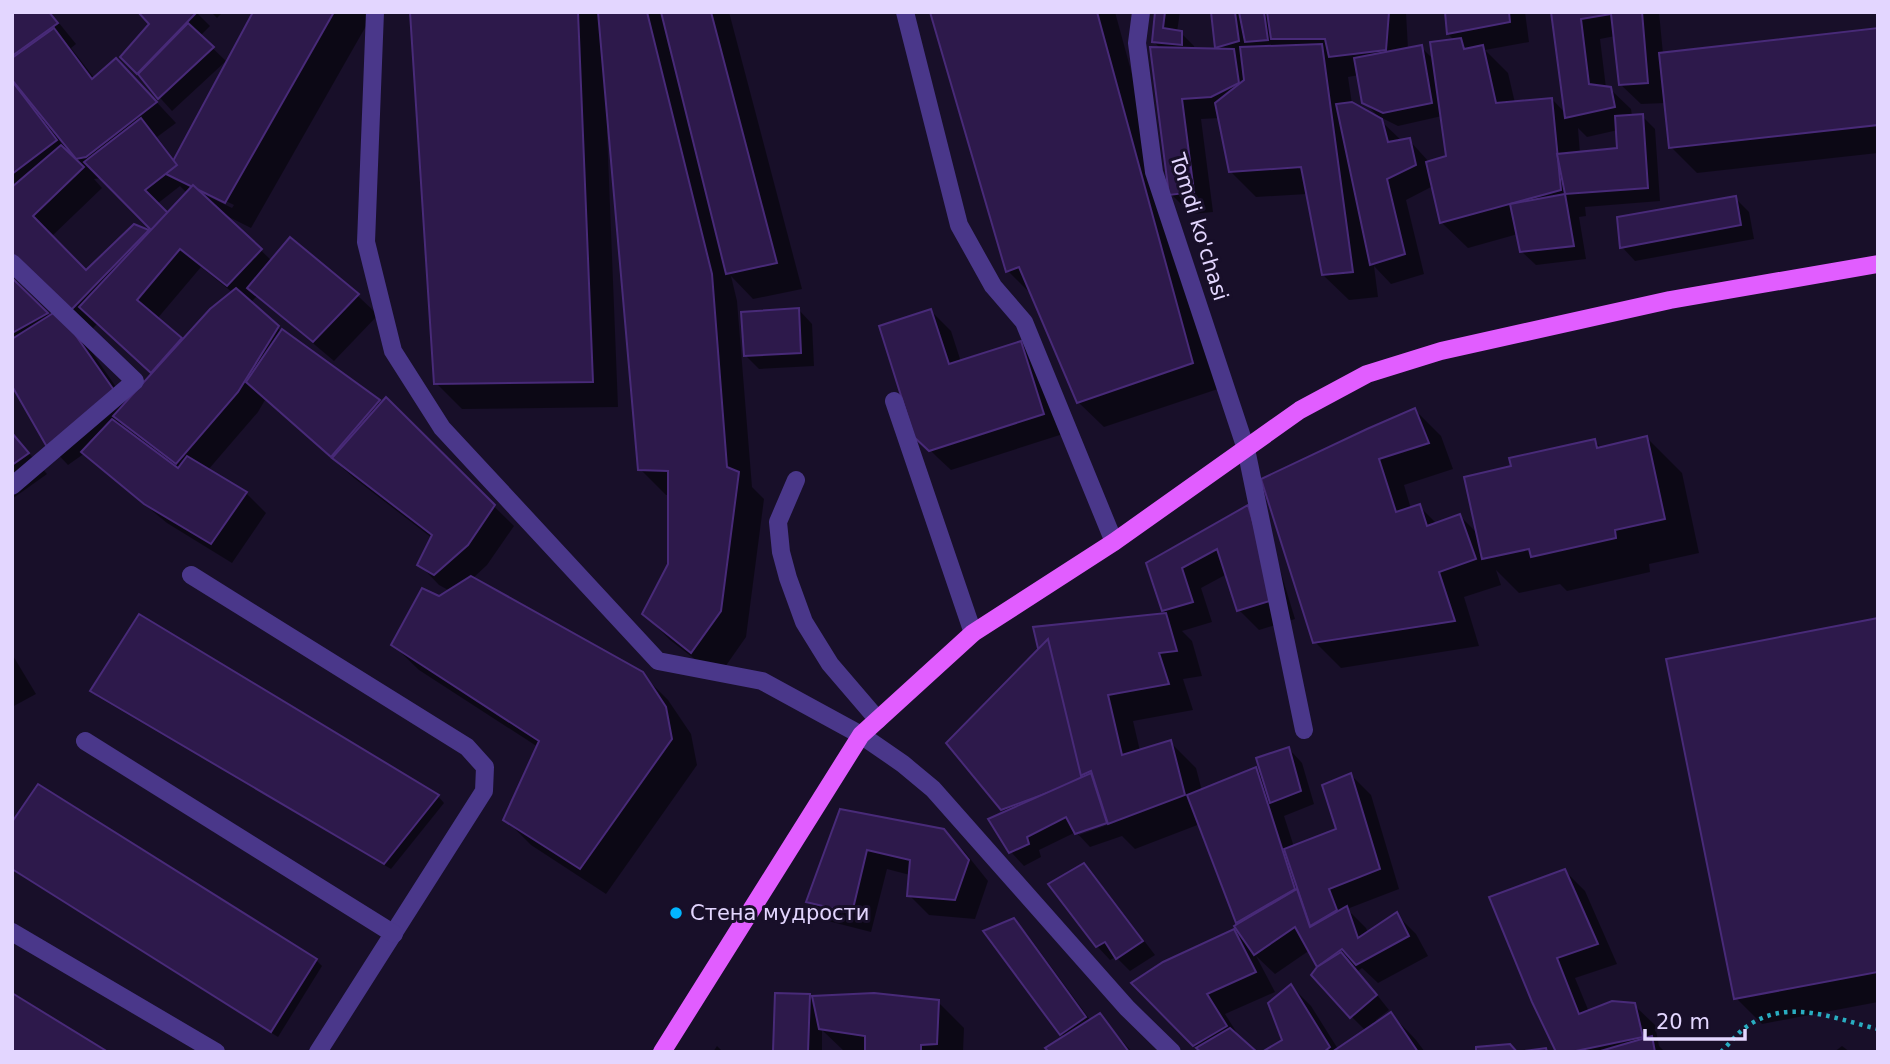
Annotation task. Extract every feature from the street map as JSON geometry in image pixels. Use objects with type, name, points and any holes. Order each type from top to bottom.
[{"type":"main road","points":[[662,1052],[860,735],[973,633],[1114,542],[1300,410],[1367,374],[1441,351],[1670,300],[1878,264]]},
{"type":"street","points":[[375,12],[366,242],[393,351],[442,428],[658,662],[762,681],[860,735],[903,764],[933,789],[1127,1008],[1172,1052]]},
{"type":"street","points":[[905,12],[959,225],[993,286],[1024,322],[1114,542]]},
{"type":"street","name":"Tomdi ko'chasi","points":[[1142,12],[1137,43],[1154,172],[1246,449],[1304,730]]},
{"type":"street","points":[[12,263],[135,381],[12,486]]},
{"type":"street","points":[[894,401],[973,633]]},
{"type":"street","points":[[796,480],[778,522],[781,552],[788,578],[804,622],[830,664],[878,720]]},
{"type":"street","points":[[191,575],[467,747],[485,767],[484,791],[318,1052]]},
{"type":"street","points":[[86,741],[394,934]]},
{"type":"street","points":[[12,932],[216,1052]]},
{"type":"path","points":[[1721,1052],[1749,1025],[1775,1013],[1801,1010],[1878,1029]]},
{"type":"building","points":[[12,12],[49,12],[58,23],[12,56]]},
{"type":"building","points":[[138,12],[197,12],[137,74],[120,57],[149,24]]},
{"type":"building","points":[[253,12],[334,12],[225,203],[166,174]]},
{"type":"building","points":[[410,12],[578,12],[593,382],[434,384]]},
{"type":"building","points":[[598,12],[647,12],[712,274],[727,467],[739,472],[721,611],[691,653],[642,614],[668,564],[668,471],[638,470]]},
{"type":"building","points":[[661,12],[711,12],[777,263],[726,274]]},
{"type":"building","points":[[930,12],[1097,12],[1193,363],[1077,403],[1019,267],[1006,272]]},
{"type":"building","points":[[1155,12],[1165,12],[1163,28],[1182,31],[1182,45],[1152,42]]},
{"type":"building","points":[[1211,12],[1235,12],[1239,41],[1215,48]]},
{"type":"building","points":[[1239,12],[1264,12],[1268,40],[1245,42]]},
{"type":"building","points":[[1267,12],[1389,12],[1386,50],[1329,57],[1325,39],[1271,39]]},
{"type":"building","points":[[1445,12],[1509,12],[1510,22],[1447,34]]},
{"type":"building","points":[[1551,12],[1642,12],[1648,83],[1619,85],[1611,14],[1581,19],[1589,84],[1611,87],[1615,107],[1565,118]]},
{"type":"building","points":[[188,23],[214,47],[158,99],[138,74]]},
{"type":"building","points":[[54,28],[92,79],[116,58],[157,102],[86,157],[76,159],[12,80],[12,58]]},
{"type":"building","points":[[1878,28],[1878,125],[1669,148],[1659,53]]},
{"type":"building","points":[[1461,38],[1464,49],[1483,45],[1496,103],[1552,98],[1561,190],[1440,223],[1426,162],[1446,156],[1430,42]]},
{"type":"building","points":[[1322,44],[1353,272],[1322,275],[1301,167],[1229,172],[1215,103],[1244,80],[1240,47]]},
{"type":"building","points":[[1422,45],[1432,103],[1383,113],[1362,103],[1354,58]]},
{"type":"building","points":[[1150,47],[1234,49],[1239,83],[1211,97],[1182,99],[1194,192],[1169,195]]},
{"type":"building","points":[[12,81],[57,140],[12,174]]},
{"type":"building","points":[[1352,102],[1382,119],[1388,142],[1410,138],[1416,165],[1387,179],[1405,254],[1370,265],[1336,104]]},
{"type":"building","points":[[1643,114],[1648,188],[1565,194],[1557,154],[1617,148],[1615,116]]},
{"type":"building","points":[[141,118],[177,165],[145,190],[169,214],[152,231],[84,162]]},
{"type":"building","points":[[61,145],[84,167],[33,216],[86,270],[134,224],[149,230],[71,310],[12,254],[12,187]]},
{"type":"building","points":[[193,185],[262,249],[227,286],[180,249],[137,300],[182,338],[151,373],[79,307]]},
{"type":"building","points":[[1565,194],[1574,246],[1520,252],[1510,204]]},
{"type":"building","points":[[1736,196],[1741,225],[1620,248],[1617,217]]},
{"type":"building","points":[[290,237],[359,294],[313,342],[247,288]]},
{"type":"building","points":[[12,278],[48,313],[12,333]]},
{"type":"building","points":[[236,288],[279,326],[238,392],[176,464],[113,416],[210,309]]},
{"type":"building","points":[[799,308],[801,353],[744,356],[741,312]]},
{"type":"building","points":[[931,309],[949,364],[1021,341],[1044,414],[929,451],[914,437],[879,326]]},
{"type":"building","points":[[58,310],[116,393],[47,447],[12,386],[12,339]]},
{"type":"building","points":[[282,329],[380,400],[331,457],[246,382]]},
{"type":"building","points":[[386,397],[495,505],[468,545],[434,575],[417,565],[432,535],[332,458]]},
{"type":"building","points":[[1415,408],[1429,443],[1379,459],[1396,512],[1420,504],[1427,526],[1460,514],[1476,559],[1439,572],[1455,621],[1313,643],[1261,479]]},
{"type":"building","points":[[112,419],[178,468],[187,456],[247,492],[211,544],[144,504],[81,452]]},
{"type":"building","points":[[12,433],[29,453],[12,465]]},
{"type":"building","points":[[1647,436],[1665,519],[1615,530],[1616,538],[1531,557],[1529,549],[1482,559],[1464,477],[1511,466],[1509,458],[1595,439],[1597,448]]},
{"type":"building","points":[[1248,505],[1276,599],[1237,611],[1217,549],[1182,568],[1193,602],[1162,611],[1146,563]]},
{"type":"building","points":[[471,576],[643,672],[666,707],[672,739],[580,869],[503,820],[539,741],[391,645],[422,588],[439,596]]},
{"type":"building","points":[[1166,613],[1177,651],[1159,653],[1169,684],[1108,695],[1122,755],[1171,740],[1185,795],[1108,824],[1091,771],[1069,781],[1033,627]]},
{"type":"building","points":[[139,614],[439,795],[384,864],[90,691]]},
{"type":"building","points":[[1878,618],[1878,972],[1734,999],[1666,659]]},
{"type":"building","points":[[1048,639],[1082,780],[1001,810],[946,743]]},
{"type":"building","points":[[1289,747],[1301,791],[1270,803],[1256,758]]},
{"type":"building","points":[[1256,767],[1295,889],[1236,923],[1187,795]]},
{"type":"building","points":[[1091,773],[1107,823],[1075,834],[1066,817],[1027,837],[1029,844],[1009,853],[988,819]]},
{"type":"building","points":[[1351,773],[1380,869],[1329,889],[1337,910],[1310,926],[1284,849],[1336,829],[1322,785]]},
{"type":"building","points":[[38,784],[317,959],[271,1032],[12,869],[12,822]]},
{"type":"building","points":[[840,809],[944,829],[969,860],[955,900],[907,896],[910,860],[867,850],[852,913],[806,902]]},
{"type":"building","points":[[1084,863],[1143,941],[1116,959],[1105,942],[1096,947],[1048,884]]},
{"type":"building","points":[[1565,869],[1598,944],[1557,958],[1579,1014],[1612,1001],[1635,1003],[1643,1037],[1571,1052],[1556,1052],[1532,1002],[1489,897]]},
{"type":"building","points":[[1297,889],[1310,927],[1347,906],[1358,938],[1397,912],[1409,936],[1356,965],[1342,949],[1317,967],[1295,927],[1254,955],[1234,926]]},
{"type":"building","points":[[1014,918],[1086,1017],[1060,1035],[983,931]]},
{"type":"building","points":[[1234,929],[1256,972],[1207,994],[1227,1026],[1193,1046],[1131,983],[1163,962]]},
{"type":"building","points":[[1341,952],[1377,995],[1350,1018],[1311,975],[1317,967]]},
{"type":"building","points":[[1291,984],[1330,1047],[1324,1052],[1262,1052],[1282,1040],[1268,1003]]},
{"type":"building","points":[[12,993],[108,1052],[12,1052]]},
{"type":"building","points":[[775,993],[810,994],[808,1052],[773,1052]]},
{"type":"building","points":[[874,993],[939,1000],[937,1044],[921,1045],[921,1052],[865,1052],[865,1036],[819,1029],[812,996]]},
{"type":"building","points":[[1391,1012],[1418,1052],[1332,1052]]},
{"type":"building","points":[[1100,1013],[1129,1052],[1049,1052],[1045,1048]]},
{"type":"building","points":[[1230,1028],[1257,1052],[1201,1052],[1196,1048]]},
{"type":"building","points":[[1652,1036],[1655,1052],[1597,1052]]},
{"type":"building","points":[[1510,1044],[1517,1052],[1476,1052],[1476,1047]]},
{"type":"building","points":[[1546,1048],[1547,1052],[1517,1052]]},
{"type":"place","name":"Стена мудрости","points":[[676,913]]}]
